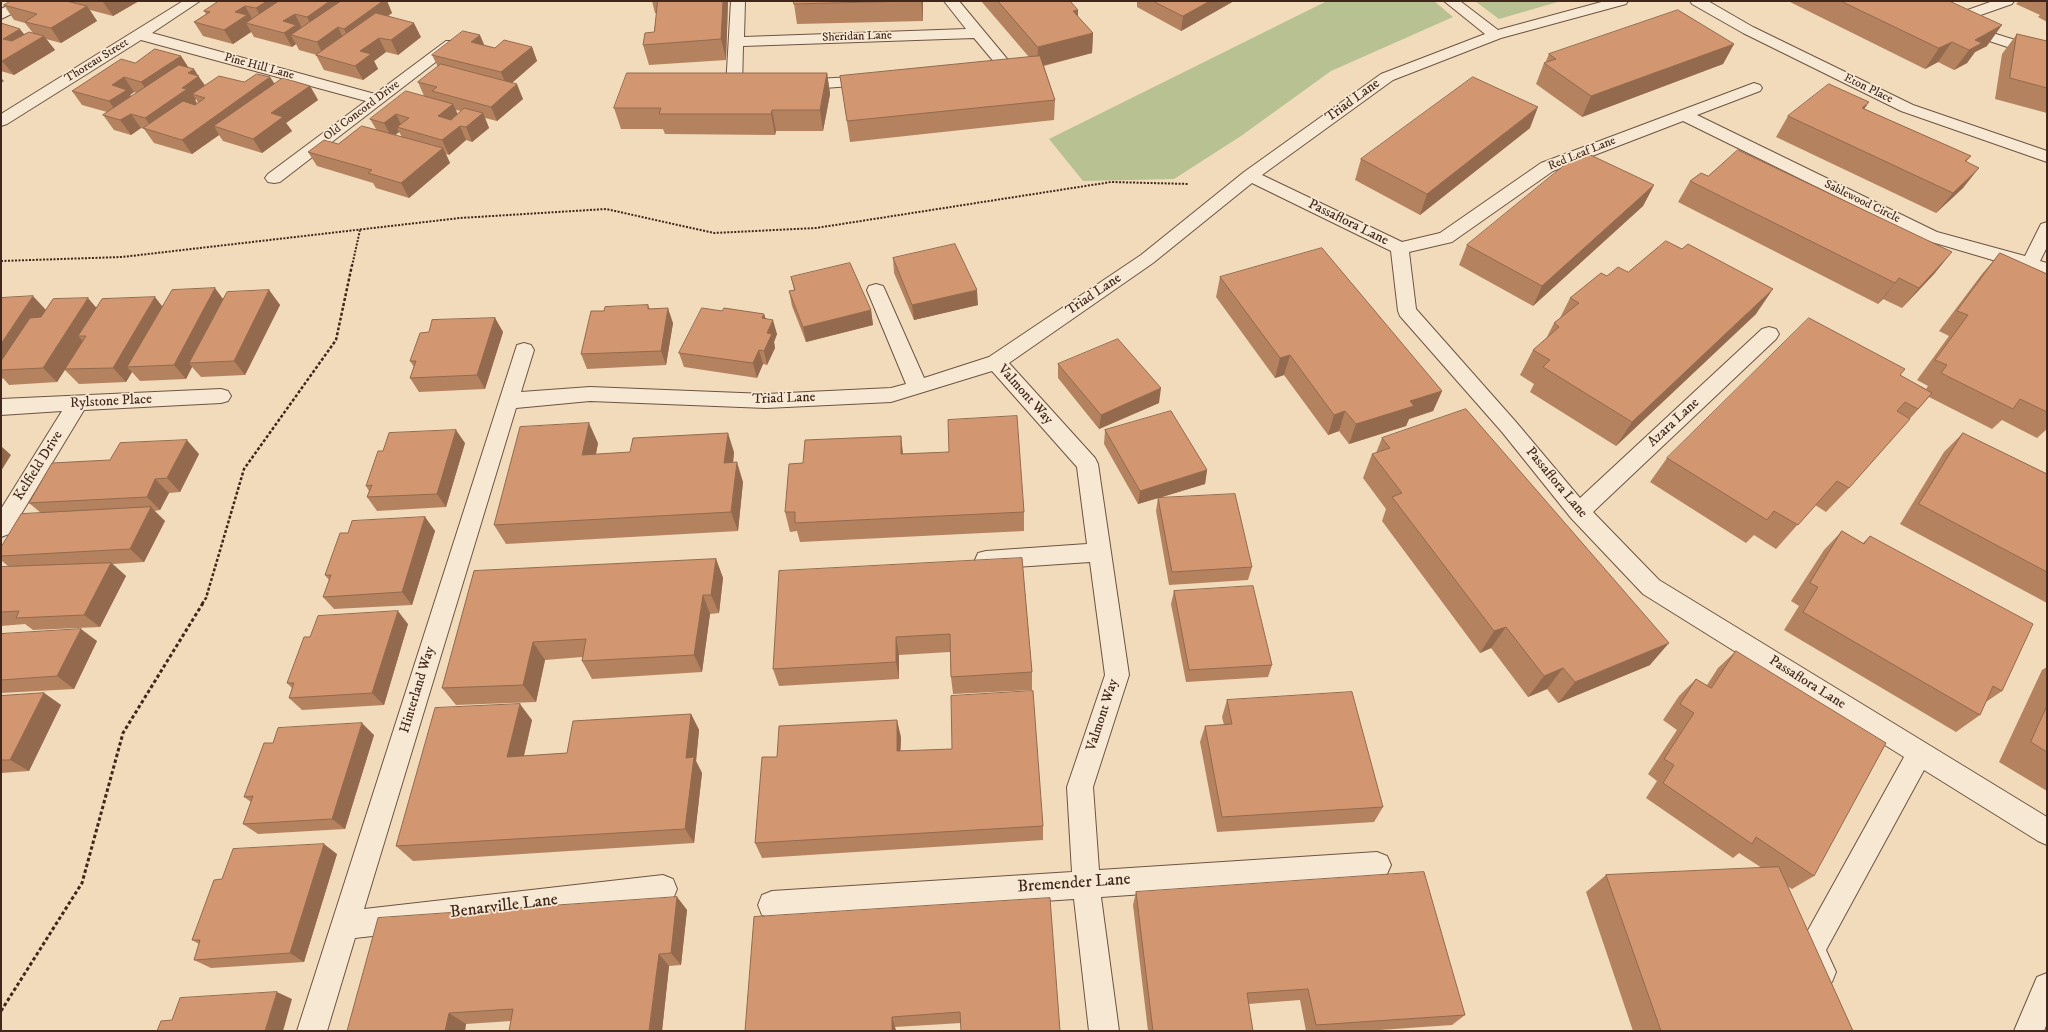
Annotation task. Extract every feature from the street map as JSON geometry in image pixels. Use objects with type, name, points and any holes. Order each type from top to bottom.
[{"type":"street","points":[[1,16],[26,1]]},
{"type":"street","name":"Thoreau Street","points":[[1,121],[141,35],[193,1]]},
{"type":"street","points":[[734,87],[738,1]]},
{"type":"street","points":[[951,1],[1010,72],[994,73]]},
{"type":"street","points":[[1451,1],[1496,35]]},
{"type":"street","name":"Triad Lane","points":[[508,401],[590,394],[766,401],[892,395],[996,362],[1147,259],[1245,180],[1387,77],[1496,35],[1621,1]]},
{"type":"street","name":"Eton Place","points":[[1697,1],[1748,30],[1907,108],[2047,157]]},
{"type":"street","points":[[2007,1],[1940,19],[2003,42],[2047,55]]},
{"type":"street","name":"Sheridan Lane","points":[[736,42],[978,33]]},
{"type":"street","name":"Pine Hill Lane","points":[[141,35],[377,99]]},
{"type":"street","name":"Old Concord Drive","points":[[274,178],[451,44]]},
{"type":"street","points":[[781,85],[883,81]]},
{"type":"street","points":[[718,86],[750,86]]},
{"type":"street","name":"Red Leaf Lane","points":[[1400,248],[1446,238],[1548,167],[1754,88]]},
{"type":"street","name":"Sablewood Circle","points":[[1684,115],[1931,236],[2047,270]]},
{"type":"street","name":"Passaflora Lane","points":[[1245,180],[1400,248],[1407,311],[1509,427],[1579,512],[1651,587],[2047,832]]},
{"type":"street","points":[[2030,264],[2047,228]]},
{"type":"street","points":[[876,290],[918,388]]},
{"type":"street","name":"Azara Lane","points":[[1579,512],[1769,334]]},
{"type":"street","name":"Hinterland Way","points":[[312,1031],[524,350]]},
{"type":"street","name":"Valmont Way","points":[[996,362],[1087,464],[1117,675],[1080,787],[1086,883],[1104,1031]]},
{"type":"street","name":"Rylstone Place","points":[[1,406],[78,404],[221,396]]},
{"type":"street","name":"Kelfield Drive","points":[[1,528],[78,404]]},
{"type":"street","points":[[966,561],[1100,552]]},
{"type":"street","points":[[451,584],[475,582]]},
{"type":"street","points":[[1833,997],[1812,950],[1920,753]]},
{"type":"street","name":"Bremender Lane","points":[[772,905],[1086,883],[1376,865]]},
{"type":"street","name":"Benarville Lane","points":[[345,925],[663,889]]},
{"type":"street","points":[[2029,1031],[2047,987]]},
{"type":"path","points":[[1,261],[122,257],[460,218],[606,209],[714,233],[808,228],[1111,182],[1245,180]]},
{"type":"path","points":[[1,1011],[82,882],[123,733],[206,598],[244,469],[336,340],[360,230]]},
{"type":"green space","points":[[1327,1],[1434,1],[1453,17],[1331,71],[1241,136],[1174,179],[1083,181],[1049,139]]},
{"type":"green space","points":[[1475,1],[1561,1],[1499,19]]},
{"type":"building","points":[[11,1],[66,1],[87,6],[51,28],[25,22],[37,14],[4,5]]},
{"type":"building","points":[[219,1],[267,1],[256,8],[245,6],[235,12],[247,15],[224,30],[194,22],[210,12],[204,11]]},
{"type":"building","points":[[279,1],[330,1],[307,17],[295,14],[283,21],[296,25],[284,33],[246,23]]},
{"type":"building","points":[[341,1],[383,1],[344,29],[338,27],[317,42],[291,35]]},
{"type":"building","points":[[658,1],[723,1],[721,39],[643,45],[645,33],[654,32]]},
{"type":"building","points":[[794,1],[909,1],[794,4]]},
{"type":"building","points":[[998,1],[1070,1],[1078,10],[1073,11],[1093,33],[1038,47]]},
{"type":"building","points":[[1153,1],[1210,1],[1183,16]]},
{"type":"building","points":[[1841,1],[1949,1],[2002,25],[1975,40],[1982,43],[1969,50],[1952,42],[1939,48]]},
{"type":"building","points":[[1678,10],[1734,44],[1591,96],[1544,63],[1556,59],[1549,54]]},
{"type":"building","points":[[376,13],[414,23],[391,40],[379,38],[360,51],[371,54],[355,66],[316,55]]},
{"type":"building","points":[[1,23],[20,29],[3,39],[12,41],[29,32],[44,36],[2,61]]},
{"type":"building","points":[[463,31],[480,35],[471,42],[495,48],[504,40],[532,47],[501,72],[432,55]]},
{"type":"building","points":[[2017,34],[2047,41],[2047,88],[2010,78]]},
{"type":"building","points":[[155,49],[181,56],[141,82],[124,77],[112,85],[127,90],[109,101],[72,91],[121,59],[135,63]]},
{"type":"building","points":[[1040,56],[1055,100],[847,121],[840,76]]},
{"type":"building","points":[[441,64],[517,84],[491,107],[432,91],[437,87],[418,82]]},
{"type":"building","points":[[179,65],[194,69],[188,73],[199,76],[182,88],[187,89],[145,118],[131,114],[120,120],[103,115]]},
{"type":"building","points":[[627,73],[827,73],[820,110],[772,110],[771,114],[659,114],[661,108],[614,108]]},
{"type":"building","points":[[257,74],[270,77],[182,140],[143,128],[183,101],[195,105],[205,98],[192,94],[219,76],[244,82]]},
{"type":"building","points":[[1473,77],[1538,107],[1427,194],[1361,159]]},
{"type":"building","points":[[283,78],[310,86],[271,113],[283,117],[253,139],[214,126]]},
{"type":"building","points":[[1829,84],[1869,102],[1862,108],[1971,156],[1965,161],[1979,168],[1953,193],[1788,116]]},
{"type":"building","points":[[406,91],[453,104],[438,116],[451,120],[464,108],[483,113],[466,127],[460,126],[442,140],[397,127],[409,118],[396,114],[384,123],[370,119]]},
{"type":"building","points":[[362,126],[443,148],[401,183],[368,173],[372,170],[308,152],[324,140],[338,144]]},
{"type":"building","points":[[1738,150],[1952,252],[1919,288],[1899,278],[1895,283],[1690,181],[1701,173],[1708,176]]},
{"type":"building","points":[[1582,151],[1654,185],[1542,286],[1467,245]]},
{"type":"building","points":[[1666,241],[1682,249],[1688,244],[1773,289],[1632,422],[1543,367],[1550,360],[1533,350],[1559,327],[1554,323],[1579,303],[1570,298],[1601,273],[1607,276],[1618,267],[1628,272]]},
{"type":"building","points":[[955,244],[977,290],[912,305],[893,258]]},
{"type":"building","points":[[1322,248],[1442,391],[1410,401],[1414,406],[1356,424],[1345,411],[1334,415],[1290,355],[1280,358],[1220,277]]},
{"type":"building","points":[[2000,253],[2047,274],[2047,412],[2020,399],[2013,409],[1941,373],[1947,365],[1935,360],[1968,315],[1957,311]]},
{"type":"building","points":[[850,263],[871,310],[803,327],[789,291],[795,290],[791,277]]},
{"type":"building","points":[[215,288],[174,365],[127,367],[172,290]]},
{"type":"building","points":[[269,290],[234,361],[189,363],[227,292]]},
{"type":"building","points":[[33,296],[1,344],[1,298]]},
{"type":"building","points":[[155,297],[113,368],[65,369],[86,336],[78,336],[102,299]]},
{"type":"building","points":[[88,298],[43,368],[1,370],[1,361],[30,318],[41,317],[53,299]]},
{"type":"building","points":[[648,305],[648,309],[668,308],[661,351],[581,354],[591,311],[604,311],[605,307]]},
{"type":"building","points":[[702,308],[722,311],[724,308],[764,314],[762,318],[773,320],[767,333],[772,334],[764,351],[759,350],[753,363],[679,353]]},
{"type":"building","points":[[495,318],[477,375],[410,378],[416,361],[410,361],[420,333],[429,332],[432,320]]},
{"type":"building","points":[[1809,318],[1905,369],[1900,375],[1932,393],[1918,409],[1905,402],[1897,411],[1910,419],[1849,488],[1837,481],[1798,525],[1774,511],[1767,520],[1667,458]]},
{"type":"building","points":[[1118,339],[1161,388],[1101,415],[1058,364]]},
{"type":"building","points":[[1466,409],[1669,643],[1575,682],[1563,668],[1544,676],[1506,627],[1494,631],[1392,497],[1402,493],[1372,454],[1390,448],[1382,438]]},
{"type":"building","points":[[1171,411],[1207,470],[1140,491],[1105,430]]},
{"type":"building","points":[[1017,416],[1024,512],[795,523],[795,512],[785,512],[789,464],[803,463],[805,440],[901,436],[901,454],[949,452],[948,420]]},
{"type":"building","points":[[589,423],[582,455],[630,452],[633,438],[728,433],[724,463],[737,462],[731,512],[494,525],[520,427]]},
{"type":"building","points":[[456,430],[437,494],[367,497],[372,485],[366,486],[378,451],[383,451],[389,433]]},
{"type":"building","points":[[1963,433],[2047,474],[2047,572],[1919,504]]},
{"type":"building","points":[[187,440],[167,478],[155,479],[147,497],[29,503],[52,463],[110,460],[120,443]]},
{"type":"building","points":[[1235,494],[1252,567],[1172,572],[1158,498]]},
{"type":"building","points":[[151,507],[130,549],[1,556],[1,547],[21,514]]},
{"type":"building","points":[[425,517],[402,592],[323,597],[331,575],[325,575],[340,533],[348,533],[352,521]]},
{"type":"building","points":[[1842,531],[1864,544],[1870,536],[2033,624],[2002,691],[1993,686],[1980,715],[1803,612],[1818,587],[1810,583]]},
{"type":"building","points":[[1022,558],[1032,672],[951,677],[950,634],[896,637],[896,662],[773,669],[779,571]]},
{"type":"building","points":[[716,559],[711,595],[703,595],[694,655],[582,661],[586,639],[533,642],[523,685],[442,688],[474,571]]},
{"type":"building","points":[[111,563],[84,615],[16,618],[19,611],[1,612],[1,567]]},
{"type":"building","points":[[1253,586],[1272,665],[1189,670],[1174,591]]},
{"type":"building","points":[[398,611],[372,693],[289,698],[294,683],[287,683],[304,637],[310,637],[318,616]]},
{"type":"building","points":[[81,629],[57,676],[1,680],[1,634]]},
{"type":"building","points":[[1736,651],[1886,743],[1814,876],[1756,837],[1752,844],[1663,783],[1674,765],[1664,759],[1694,713],[1680,704],[1696,679],[1711,688]]},
{"type":"building","points":[[1033,691],[1043,826],[755,843],[762,757],[777,757],[779,726],[897,720],[897,751],[952,749],[951,696]]},
{"type":"building","points":[[1352,692],[1383,807],[1222,817],[1205,726],[1232,724],[1227,700]]},
{"type":"building","points":[[44,693],[10,760],[1,760],[1,696]]},
{"type":"building","points":[[520,704],[507,757],[567,753],[573,721],[691,714],[686,758],[694,757],[685,829],[396,846],[435,708]]},
{"type":"building","points":[[2047,706],[2047,752],[2031,742]]},
{"type":"building","points":[[362,723],[332,819],[243,824],[253,796],[244,797],[264,743],[273,743],[278,728]]},
{"type":"building","points":[[324,844],[290,953],[194,960],[200,940],[192,940],[214,880],[222,879],[233,849]]},
{"type":"building","points":[[1779,867],[1853,1031],[1661,1031],[1606,875]]},
{"type":"building","points":[[1424,872],[1465,1015],[1316,1025],[1308,989],[1247,993],[1253,1031],[1153,1031],[1136,892]]},
{"type":"building","points":[[677,897],[671,953],[659,954],[649,1031],[509,1031],[513,1009],[449,1013],[445,1031],[347,1031],[378,918]]},
{"type":"building","points":[[1050,898],[1060,1031],[961,1031],[960,1012],[892,1017],[892,1031],[745,1031],[754,917]]},
{"type":"building","points":[[277,992],[265,1031],[157,1031],[161,1021],[172,1020],[180,998]]}]
